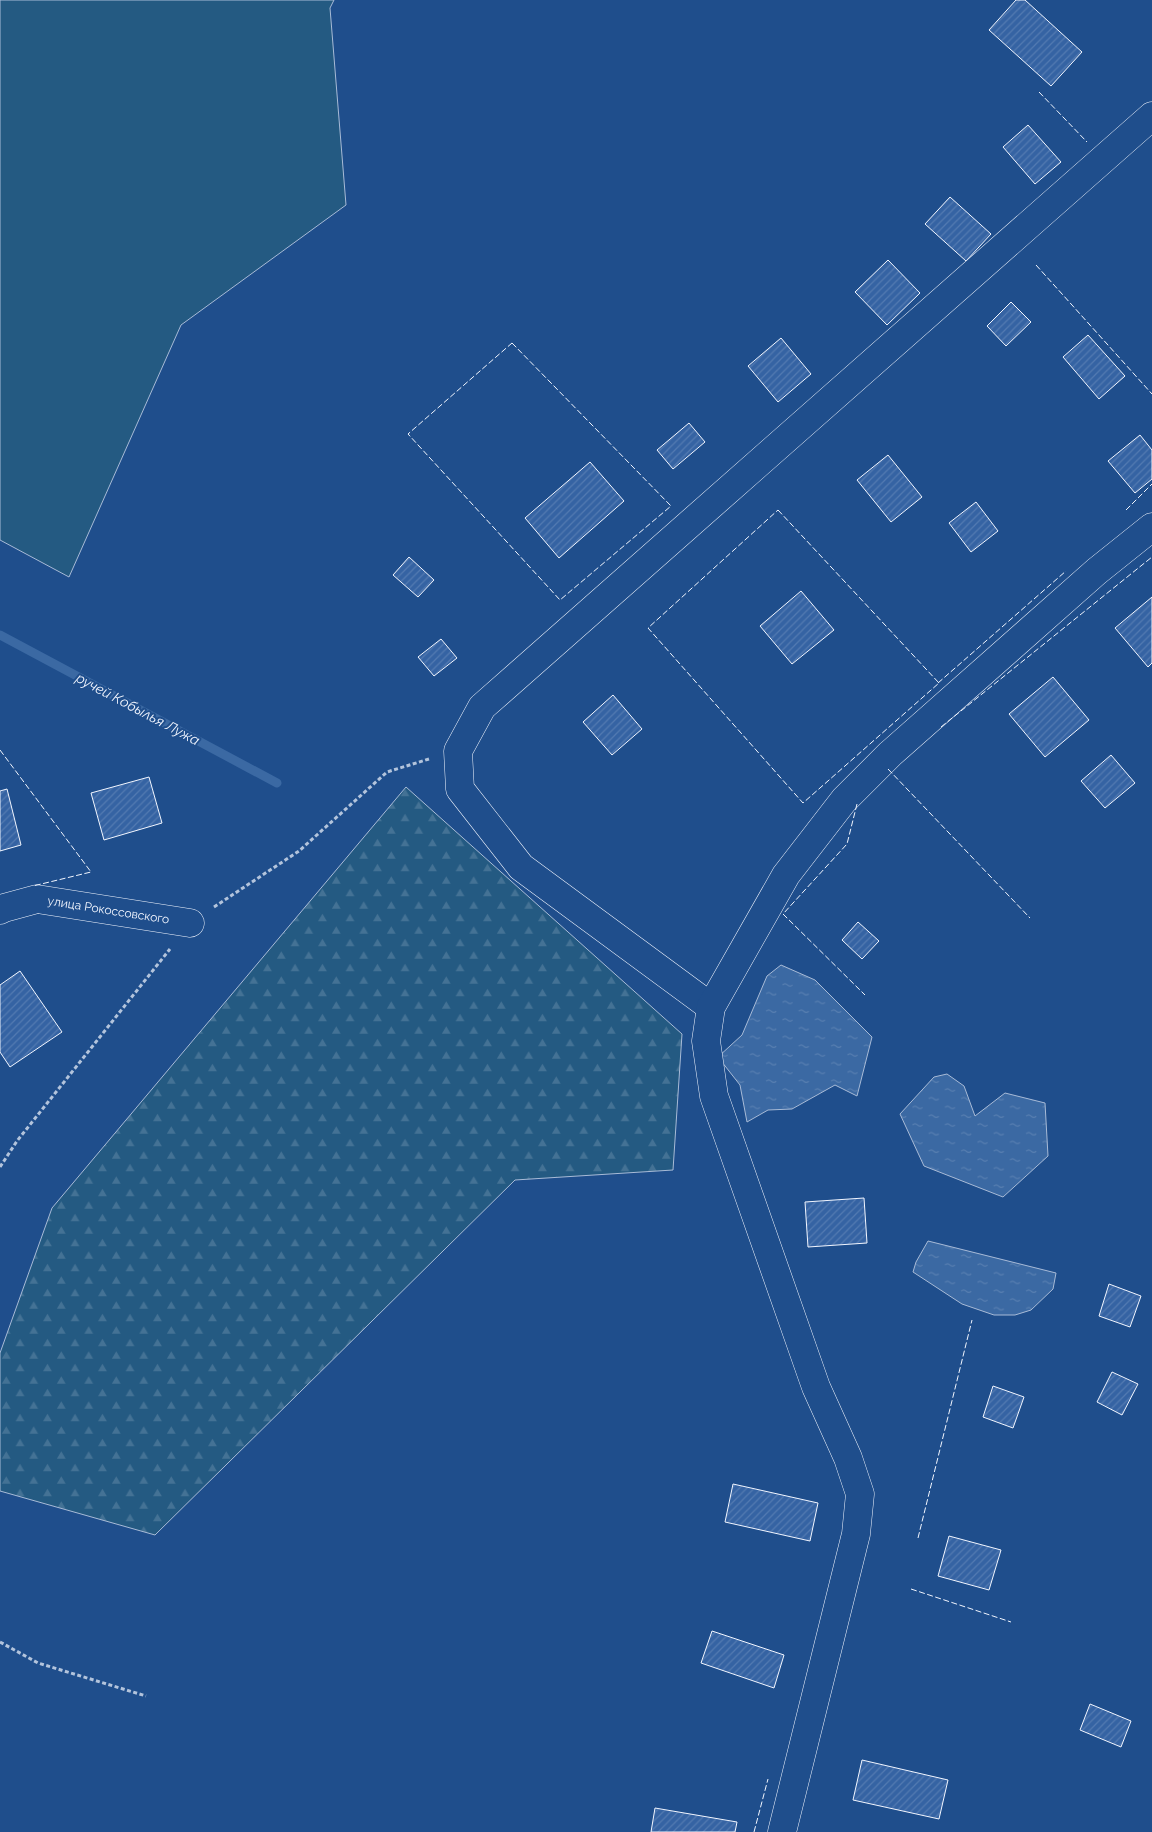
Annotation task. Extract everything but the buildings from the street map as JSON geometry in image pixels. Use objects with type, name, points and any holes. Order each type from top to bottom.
[{"type":"street","points":[[711,1007],[522,867],[460,789],[458,751],[482,707],[1152,116]]},
{"type":"street","points":[[782,1832],[856,1534],[860,1494],[848,1458],[816,1387],[714,1096],[706,1041],[711,1007],[786,875],[844,800],[890,754],[1097,571],[1152,527]]},
{"type":"street","name":"улица Рокоссовского","points":[[0,910],[37,899],[190,923]]},
{"type":"path","points":[[0,1642],[38,1663],[146,1696]]},
{"type":"green space","points":[[0,0],[334,0],[330,8],[346,205],[181,325],[69,577],[0,540]]},
{"type":"green space","points":[[406,787],[682,1034],[673,1170],[515,1180],[155,1535],[0,1491],[0,1353],[52,1208]]},
{"type":"water","points":[[781,965],[815,980],[872,1037],[857,1096],[835,1085],[792,1109],[768,1110],[747,1122],[740,1085],[718,1057],[742,1035],[767,976]]},
{"type":"water","points":[[947,1074],[964,1086],[975,1116],[1005,1093],[1045,1103],[1048,1156],[1003,1197],[924,1166],[900,1114],[934,1077]]},
{"type":"water","points":[[928,1241],[1056,1273],[1053,1289],[1031,1310],[1015,1315],[994,1315],[962,1304],[913,1272],[916,1262]]},
{"type":"waterway","name":"ручей Кобылья Лужа","points":[[0,635],[277,783]]},
{"type":"fence","points":[[1039,92],[1087,142]]},
{"type":"fence","points":[[1036,265],[1152,394]]},
{"type":"fence","points":[[512,343],[671,506],[560,600],[408,434],[512,343]]},
{"type":"fence","points":[[1126,510],[1152,484]]},
{"type":"fence","points":[[778,510],[939,683],[803,803],[648,628],[778,510]]},
{"type":"fence","points":[[941,727],[1152,557]]},
{"type":"fence","points":[[938,683],[1066,571]]},
{"type":"fence","points":[[0,750],[91,872],[33,886]]},
{"type":"fence","points":[[888,769],[1030,918]]},
{"type":"fence","points":[[857,804],[847,844],[783,914],[865,995]]},
{"type":"fence","points":[[918,1538],[972,1320]]},
{"type":"fence","points":[[911,1589],[1011,1622]]},
{"type":"fence","points":[[754,1832],[768,1779]]}]
